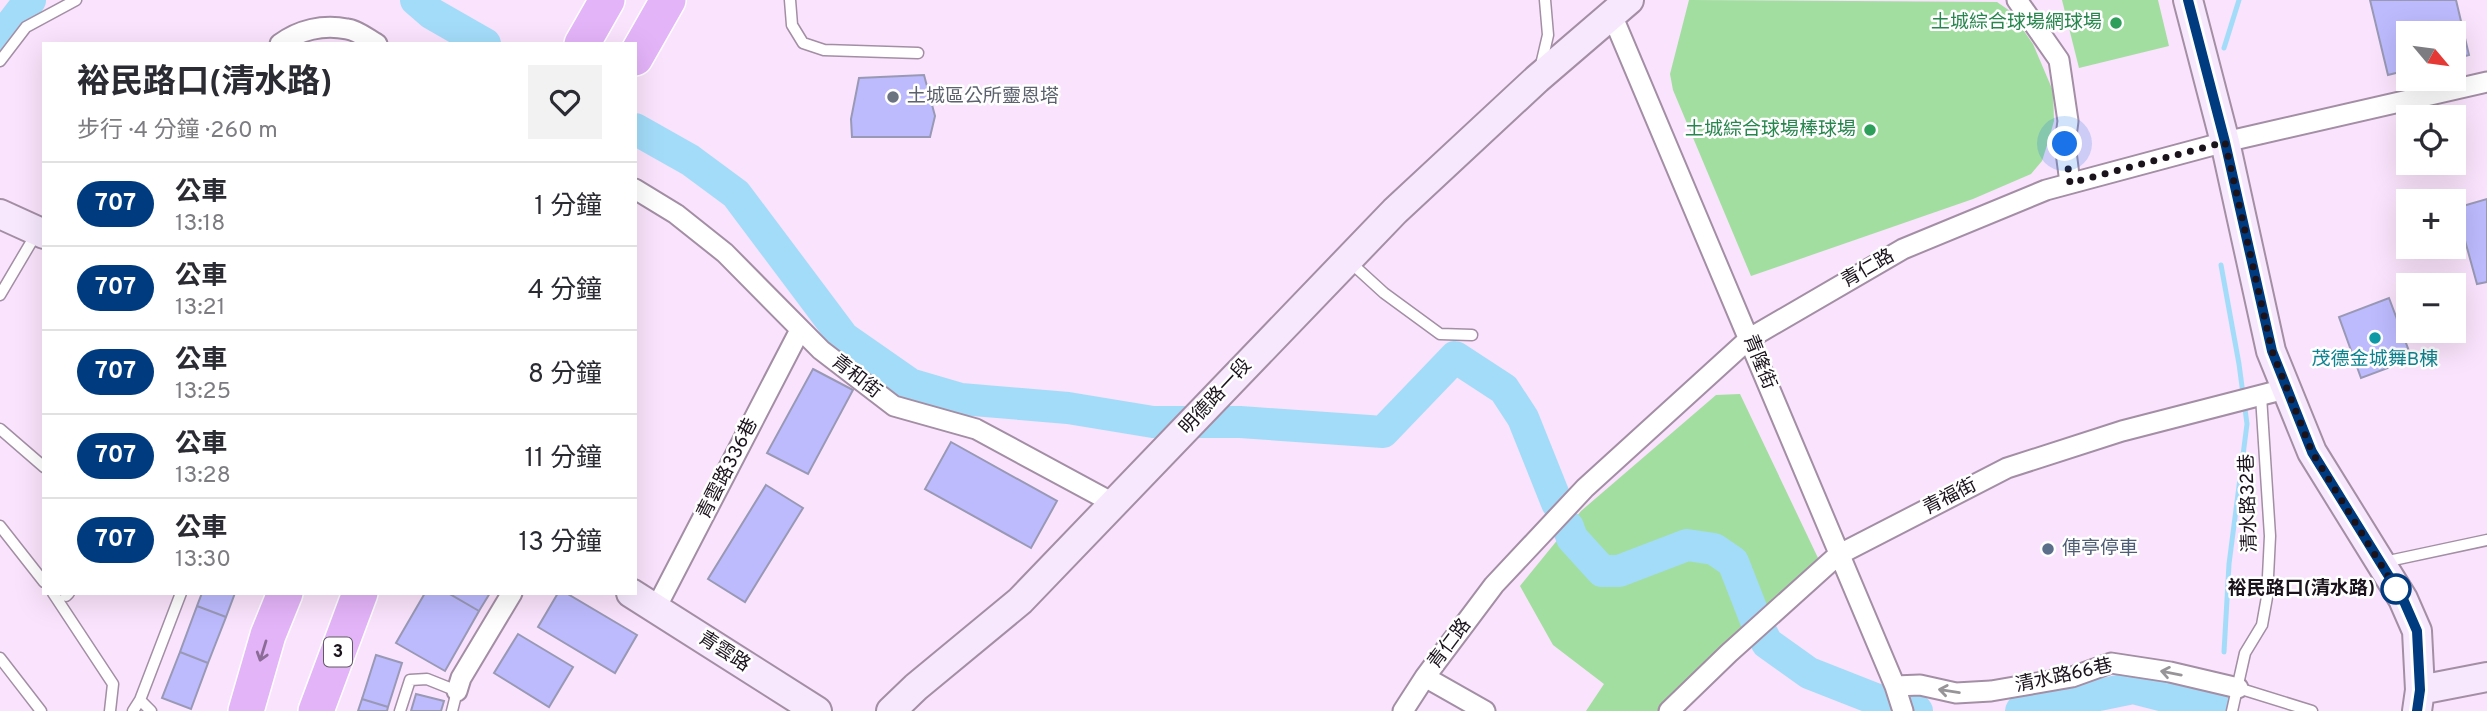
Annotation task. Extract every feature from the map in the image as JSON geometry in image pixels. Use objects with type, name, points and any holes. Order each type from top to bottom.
[{"type":"highway","points":[[584,40],[607,0]]},
{"type":"highway","points":[[637,54],[668,0]]},
{"type":"highway","points":[[246,711],[268,635],[284,595]]},
{"type":"highway","name":"3","points":[[316,711],[359,595]]},
{"type":"street","points":[[2017,0],[2059,60],[2068,121],[2065,144],[2070,183]]},
{"type":"street","points":[[2188,0],[2225,142],[2272,351],[2289,388],[2312,452],[2403,599],[2417,631],[2418,700],[2487,677]]},
{"type":"street","name":"明德路一段","points":[[891,711],[1020,601],[1395,211],[1537,79],[1620,7]]},
{"type":"street","name":"青隆街","points":[[1620,7],[1750,338],[1903,711]]},
{"type":"street","points":[[283,42],[294,33],[321,27],[349,29],[373,42]]},
{"type":"street","name":"青仁路","points":[[1403,711],[1494,585],[1585,488],[1750,338],[1903,249],[2046,190],[2070,183],[2225,142],[2487,82]]},
{"type":"street","name":"青和街","points":[[637,190],[676,214],[726,253],[821,350],[894,406],[976,429],[1115,504]]},
{"type":"street","points":[[0,214],[41,232]]},
{"type":"street","name":"青雲路336巷","points":[[656,608],[800,330]]},
{"type":"street","name":"青福街","points":[[1669,711],[1839,555],[2007,468],[2122,431],[2289,388]]},
{"type":"street","points":[[457,691],[461,678],[511,595]]},
{"type":"street","name":"青雲路","points":[[634,595],[817,711]]},
{"type":"street","name":"清水路66巷","points":[[1895,687],[1920,685],[1956,693],[1991,691],[2072,677],[2111,663],[2171,672],[2238,688]]},
{"type":"street","points":[[1425,677],[1485,711]]},
{"type":"lane","points":[[0,61],[26,27],[76,0]]},
{"type":"lane","points":[[790,0],[792,25],[803,43],[824,50],[918,53]]},
{"type":"lane","points":[[1537,79],[1548,36],[1545,0]]},
{"type":"lane","points":[[0,295],[41,232]]},
{"type":"lane","points":[[1347,259],[1384,293],[1440,334],[1472,335]]},
{"type":"lane","name":"清水路32巷","points":[[2232,711],[2245,653],[2262,625],[2267,597],[2270,536],[2261,396]]},
{"type":"lane","points":[[0,429],[42,465]]},
{"type":"lane","points":[[0,526],[42,579]]},
{"type":"lane","points":[[2381,563],[2487,540]]},
{"type":"lane","points":[[54,595],[113,684],[110,711]]},
{"type":"lane","points":[[133,711],[140,700],[180,595]]},
{"type":"lane","points":[[0,658],[41,711]]},
{"type":"lane","points":[[400,711],[411,680],[427,679],[457,691],[452,711]]},
{"type":"lane","name":"清水路66巷","points":[[2238,688],[2312,711]]},
{"type":"lane","points":[[140,700],[151,711]]},
{"type":"green space","name":"土城綜合球場棒球場","points":[[1689,0],[1997,2],[2010,11],[2033,44],[2053,91],[2054,121],[2042,161],[2031,174],[1973,199],[1751,276],[1673,90],[1670,74]]},
{"type":"green space","name":"土城綜合球場網球場","points":[[2062,0],[2158,0],[2169,46],[2079,68]]},
{"type":"green space","points":[[1740,394],[1818,558],[1812,568],[1675,691],[1661,711],[1586,711],[1604,684],[1553,645],[1520,586],[1581,511],[1716,395]]},
{"type":"building","points":[[2370,0],[2456,0],[2461,21],[2396,21],[2396,73],[2388,75]]},
{"type":"building","name":"土城區公所靈恩塔","points":[[924,75],[935,116],[930,137],[852,137],[851,119],[859,78]]},
{"type":"building","points":[[2487,199],[2487,282],[2477,284],[2466,244],[2466,205]]},
{"type":"building","name":"茂德金城舞B棟","points":[[2389,298],[2396,317],[2396,343],[2406,343],[2412,359],[2361,378],[2339,317]]},
{"type":"building","points":[[813,369],[853,390],[808,474],[767,453]]},
{"type":"building","points":[[951,442],[1057,501],[1031,548],[925,489]]},
{"type":"building","points":[[766,485],[803,508],[745,602],[708,579]]},
{"type":"building","points":[[201,595],[234,595],[226,617],[197,606]]},
{"type":"building","points":[[424,595],[451,595],[479,611],[445,671],[396,643]]},
{"type":"building","points":[[451,595],[489,595],[479,611]]},
{"type":"building","points":[[557,595],[569,595],[637,635],[615,673],[538,627]]},
{"type":"building","points":[[197,606],[226,617],[208,663],[180,652]]},
{"type":"building","points":[[518,634],[573,667],[549,707],[494,673]]},
{"type":"building","points":[[180,652],[208,663],[191,709],[162,698]]},
{"type":"building","points":[[376,655],[402,663],[388,707],[362,699]]},
{"type":"building","points":[[416,694],[444,701],[441,711],[411,711]]},
{"type":"building","points":[[362,699],[388,707],[387,711],[358,711]]},
{"type":"waterway","points":[[0,39],[30,0]]},
{"type":"waterway","points":[[416,0],[431,13],[482,42]]},
{"type":"waterway","points":[[2224,48],[2239,0]]},
{"type":"waterway","points":[[637,130],[690,160],[736,194],[844,338],[910,384],[961,399],[1068,408],[1153,422],[1240,422],[1383,432],[1455,357],[1504,389],[1523,418],[1557,503]]},
{"type":"waterway","points":[[2221,265],[2247,424],[2229,564],[2224,652]]},
{"type":"waterway","points":[[1568,527],[1572,538],[1602,571],[1619,571],[1687,545],[1714,549],[1733,562],[1767,643],[1809,673],[1875,699],[1917,711]]},
{"type":"waterway","points":[[2021,711],[2133,688],[2223,711]]},
{"type":"bus line","name":"707","points":[[2188,0],[2225,142],[2272,351],[2289,388],[2312,452],[2403,599],[2417,631],[2420,690],[2417,711]]},
{"type":"place","name":"土城綜合球場網球場","points":[[2116,23]]},
{"type":"place","name":"土城區公所靈恩塔","points":[[893,97]]},
{"type":"place","name":"土城綜合球場棒球場","points":[[1870,130]]},
{"type":"place","name":"茂德金城舞B棟","points":[[2375,338]]},
{"type":"place","name":"俥亭停車","points":[[2048,549]]},
{"type":"place","name":"裕民路口(清水路)","points":[[2396,589]]},
{"type":"route","points":[[2065,144],[2070,183],[2225,142],[2272,351],[2289,388],[2312,452],[2396,589]]}]
